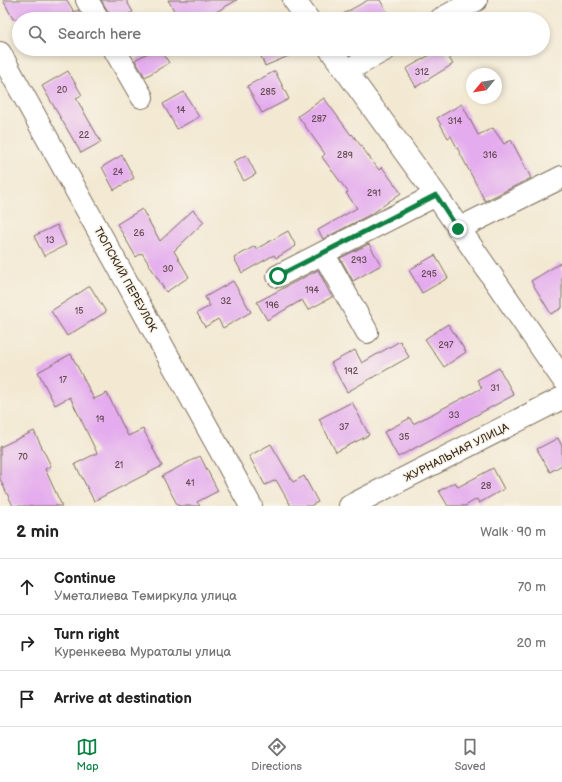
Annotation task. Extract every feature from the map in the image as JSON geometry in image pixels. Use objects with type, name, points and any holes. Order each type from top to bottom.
[{"type":"street","points":[[87,0],[94,12]]},
{"type":"street","points":[[294,0],[303,12]]},
{"type":"street","points":[[455,12],[476,0]]},
{"type":"street","name":"ТЮПСКИЙ ПЕРЕУЛОК","points":[[0,53],[251,506]]},
{"type":"street","points":[[118,56],[142,98]]},
{"type":"street","points":[[335,56],[436,195],[562,378]]},
{"type":"street","points":[[346,71],[373,56]]},
{"type":"street","points":[[458,229],[562,177]]},
{"type":"street","points":[[278,276],[436,195]]},
{"type":"street","points":[[323,253],[367,332]]},
{"type":"street","name":"ЖУРНАЛЬНАЯ УЛИЦА","points":[[350,506],[562,398]]},
{"type":"building","points":[[3,0],[67,0],[74,12],[12,12],[12,17]]},
{"type":"building","points":[[101,0],[126,0],[133,12],[108,12]]},
{"type":"building","points":[[168,0],[237,0],[216,12],[175,12]]},
{"type":"building","points":[[368,0],[380,0],[387,12],[347,12]]},
{"type":"building","points":[[142,56],[165,56],[169,63],[145,77],[135,60]]},
{"type":"building","points":[[261,56],[289,56],[265,66]]},
{"type":"building","points":[[428,56],[448,56],[453,64],[416,87],[406,69]]},
{"type":"building","points":[[68,71],[82,95],[76,98],[101,142],[81,153],[42,86]]},
{"type":"building","points":[[275,71],[289,99],[262,113],[247,86]]},
{"type":"building","points":[[184,92],[199,117],[177,129],[163,104]]},
{"type":"building","points":[[324,98],[379,170],[382,167],[401,193],[373,213],[323,239],[318,230],[357,208],[346,193],[348,192],[322,157],[325,154],[298,116]]},
{"type":"building","points":[[462,104],[478,135],[493,128],[504,144],[511,140],[531,178],[485,201],[451,136],[448,138],[437,118]]},
{"type":"building","points":[[122,155],[134,178],[114,190],[102,167]]},
{"type":"building","points":[[246,155],[256,174],[244,181],[233,162]]},
{"type":"building","points":[[142,209],[160,241],[193,210],[204,222],[174,251],[189,277],[166,292],[142,253],[136,257],[117,224]]},
{"type":"building","points":[[57,225],[66,245],[44,256],[34,236]]},
{"type":"building","points":[[288,231],[296,246],[276,258],[274,255],[242,273],[234,258],[255,246],[256,249]]},
{"type":"building","points":[[369,244],[381,265],[353,281],[340,258]]},
{"type":"building","points":[[435,255],[448,278],[422,293],[409,270]]},
{"type":"building","points":[[562,262],[562,308],[551,314],[531,281]]},
{"type":"building","points":[[318,270],[332,297],[308,310],[302,300],[267,320],[257,302]]},
{"type":"building","points":[[233,281],[251,312],[223,328],[218,319],[205,327],[197,313],[210,306],[205,297]]},
{"type":"building","points":[[90,286],[106,312],[67,336],[51,311]]},
{"type":"building","points":[[448,324],[466,352],[444,367],[425,339]]},
{"type":"building","points":[[400,341],[409,357],[347,392],[331,363],[355,350],[362,363]]},
{"type":"building","points":[[71,354],[94,399],[107,393],[128,436],[143,429],[162,466],[94,501],[75,464],[97,453],[70,397],[55,405],[38,372]]},
{"type":"building","points":[[499,368],[514,395],[398,457],[384,432],[410,418],[413,424],[482,388],[477,380]]},
{"type":"building","points":[[352,402],[369,435],[336,452],[319,419]]},
{"type":"building","points":[[34,431],[51,466],[45,469],[62,506],[13,506],[0,479],[0,447]]},
{"type":"building","points":[[558,438],[562,446],[562,465],[550,472],[537,449]]},
{"type":"building","points":[[271,444],[293,482],[304,476],[318,502],[310,506],[291,506],[276,480],[265,485],[249,456]]},
{"type":"building","points":[[200,456],[218,491],[197,502],[200,506],[178,506],[162,476]]},
{"type":"building","points":[[493,468],[504,489],[479,503],[477,499],[465,506],[448,506],[439,491],[455,482],[458,487]]},
{"type":"route","points":[[278,276],[436,195],[458,229]]}]
